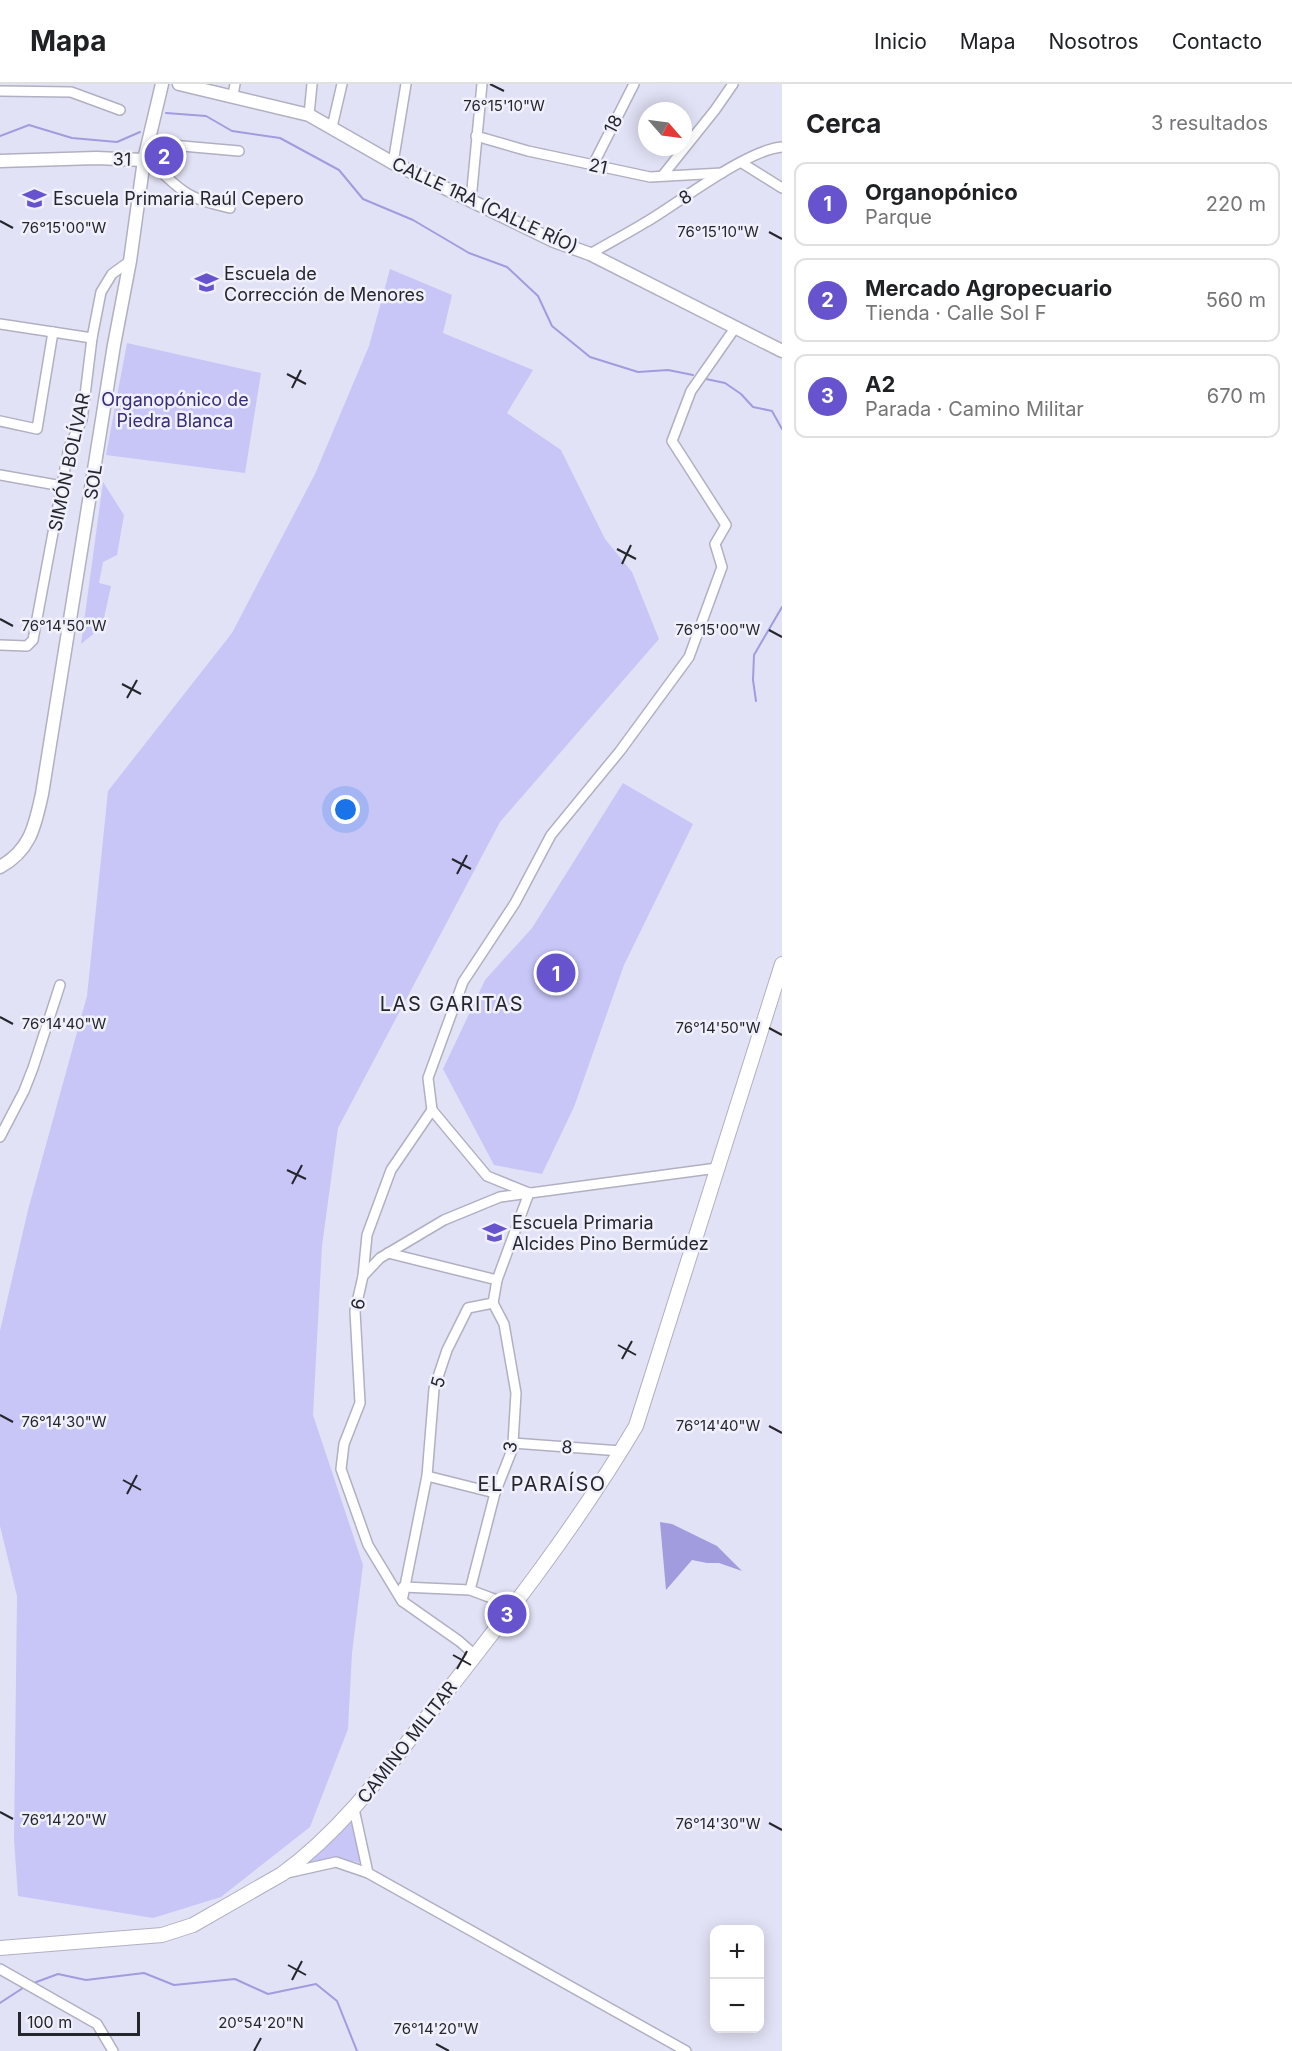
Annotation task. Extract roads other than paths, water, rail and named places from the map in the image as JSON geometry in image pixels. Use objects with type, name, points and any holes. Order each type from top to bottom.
[{"type":"main road","name":"CAMINO MILITAR","points":[[0,1948],[162,1935],[193,1925],[282,1874],[354,1809],[476,1656],[600,1487],[636,1426],[782,963]]},
{"type":"street","name":"SOL","points":[[0,867],[12,860],[26,844],[34,826],[42,794],[114,345],[130,261],[144,160],[162,84]]},
{"type":"street","name":"CALLE 1RA (CALLE RÍO)","points":[[179,84],[234,90],[309,115],[393,163],[554,241],[590,254],[782,351]]},
{"type":"street","points":[[309,115],[312,84]]},
{"type":"street","points":[[333,127],[342,84]]},
{"type":"street","points":[[393,163],[406,84]]},
{"type":"street","points":[[471,200],[482,84]]},
{"type":"street","name":"18","points":[[593,165],[634,84]]},
{"type":"street","points":[[663,175],[733,84]]},
{"type":"street","points":[[0,90],[71,88],[120,110]]},
{"type":"street","name":"21","points":[[476,136],[528,151],[650,177],[722,173]]},
{"type":"street","points":[[148,143],[239,151]]},
{"type":"street","name":"8","points":[[590,254],[646,222],[722,173],[769,148],[782,147]]},
{"type":"street","name":"31","points":[[0,160],[96,158],[144,160],[154,165],[184,192],[230,208]]},
{"type":"street","points":[[742,163],[782,188]]},
{"type":"street","name":"SIMÓN BOLÍVAR","points":[[0,645],[27,646],[33,640],[69,447],[82,420],[92,338],[101,292],[112,274],[130,261]]},
{"type":"street","points":[[0,324],[92,338]]},
{"type":"street","points":[[493,1303],[497,1280],[529,1193],[487,1176],[432,1110],[428,1078],[463,982],[515,903],[551,835],[620,751],[689,657],[722,567],[716,544],[726,525],[672,441],[691,391],[735,328]]},
{"type":"street","points":[[0,421],[37,429],[53,332]]},
{"type":"street","points":[[0,475],[62,486]]},
{"type":"street","points":[[0,1137],[24,1091],[60,985]]},
{"type":"street","points":[[363,1276],[367,1235],[391,1170],[432,1110]]},
{"type":"street","name":"6","points":[[476,1656],[459,1641],[402,1601],[368,1545],[341,1469],[344,1444],[360,1403],[355,1311],[363,1276],[380,1258],[444,1220],[500,1197],[717,1168]]},
{"type":"street","points":[[388,1254],[497,1280]]},
{"type":"street","name":"5","points":[[402,1601],[426,1476],[434,1389],[447,1350],[468,1308],[493,1303]]},
{"type":"street","name":"3","points":[[470,1590],[495,1493],[513,1443],[516,1393],[504,1324],[493,1303]]},
{"type":"street","name":"8","points":[[513,1443],[621,1451]]},
{"type":"street","points":[[426,1476],[495,1493]]},
{"type":"street","points":[[403,1587],[470,1590],[513,1606]]},
{"type":"street","points":[[354,1809],[368,1873]]},
{"type":"street","points":[[282,1874],[336,1862],[368,1873],[686,2051]]},
{"type":"street","points":[[0,1969],[97,2024],[113,2051]]},
{"type":"waterway","points":[[166,113],[206,116],[232,131],[280,138],[339,170],[363,199],[413,220],[469,253],[507,267],[538,296],[552,326],[590,357],[638,372],[668,370],[693,375]]},
{"type":"waterway","points":[[0,136],[29,125],[72,138],[117,142],[140,132]]},
{"type":"waterway","points":[[706,379],[725,383],[741,394],[753,407],[772,411],[782,429]]},
{"type":"waterway","points":[[756,701],[753,680],[754,655],[782,607]]},
{"type":"waterway","points":[[31,1984],[58,1974],[86,1980],[144,1973],[174,1985],[235,1979],[268,1994],[316,1984],[337,2001],[357,2051]]},
{"type":"waterway","points":[[0,2003],[26,1986]]},
{"type":"place","name":"Mercado Agropecuario","points":[[164,156]]},
{"type":"place","name":"Escuela Primaria Raúl Cepero","points":[[35,198]]},
{"type":"place","name":"Escuela de Corrección de Menores","points":[[206,283]]},
{"type":"place","name":"Organopónico","points":[[556,973]]},
{"type":"place","name":"Escuela Primaria Alcides Pino Bermúdez","points":[[494,1232]]},
{"type":"place","name":"A2","points":[[507,1614]]},
{"type":"district","name":"LAS GARITAS","points":[[452,1004]]},
{"type":"district","name":"EL PARAÍSO","points":[[542,1484]]},
{"type":"park label","name":"Organopónico de Piedra Blanca","points":[[175,409]]}]
